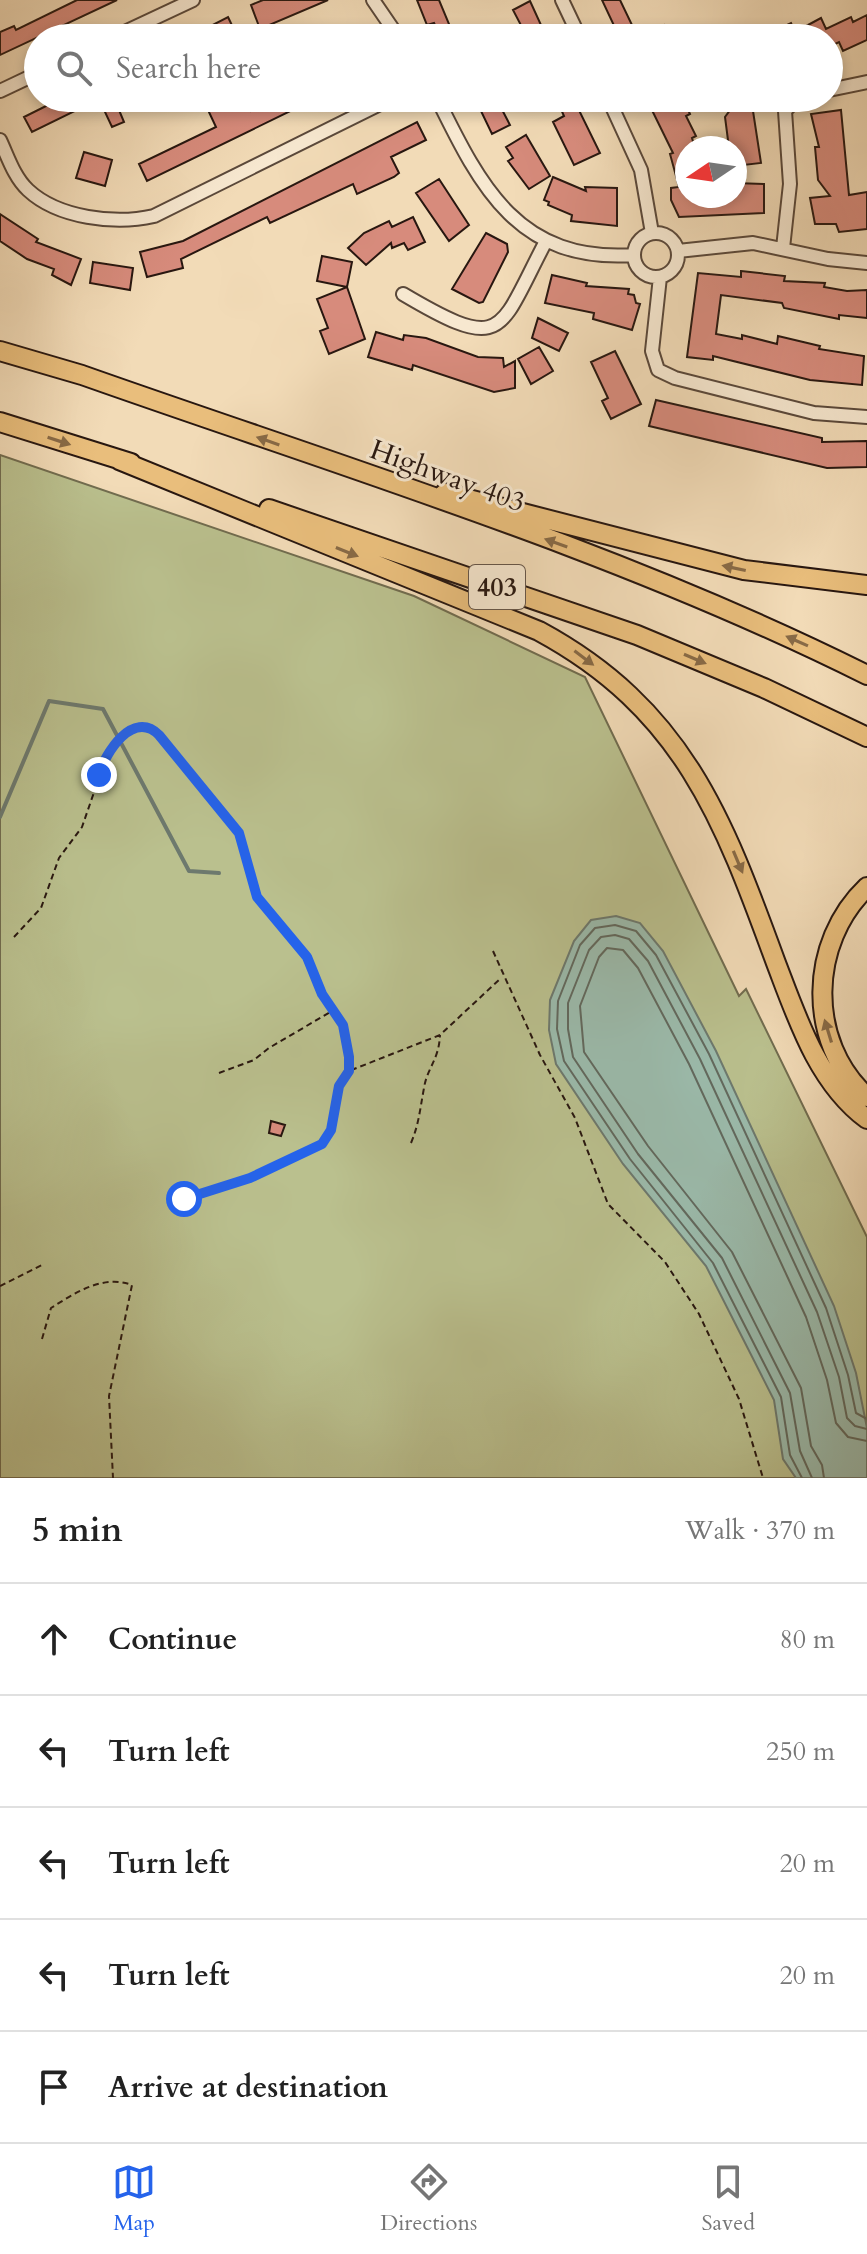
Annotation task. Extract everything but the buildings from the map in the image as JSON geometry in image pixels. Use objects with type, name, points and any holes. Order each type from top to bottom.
[{"type":"highway","name":"Highway 403","points":[[0,351],[82,375],[601,560],[803,643],[867,675]]},
{"type":"highway","name":"403","points":[[0,422],[637,635],[764,688],[867,737]]},
{"type":"highway","points":[[119,460],[539,631],[574,650],[615,682],[654,719],[689,763],[722,823],[792,1005],[826,1077],[867,1119]]},
{"type":"highway","points":[[341,466],[744,570],[867,585]]},
{"type":"highway","points":[[867,887],[840,920],[828,945],[822,983],[824,1023],[837,1058],[867,1097]]},
{"type":"street","points":[[142,24],[193,0]]},
{"type":"street","points":[[373,0],[389,24]]},
{"type":"street","points":[[562,0],[573,24]]},
{"type":"street","points":[[0,91],[24,80]]},
{"type":"street","points":[[843,87],[867,82]]},
{"type":"street","points":[[0,140],[18,178],[30,191],[49,202],[102,221],[127,222],[154,216],[364,112]]},
{"type":"street","points":[[444,112],[485,189],[505,212],[546,241],[593,256],[634,255]]},
{"type":"street","points":[[614,112],[641,170],[652,233]]},
{"type":"street","points":[[783,248],[790,184],[785,112]]},
{"type":"street","points":[[634,255],[641,238],[652,233],[666,234],[678,251],[676,265],[660,277],[652,351],[658,370],[675,378],[814,413],[867,417]]},
{"type":"street","points":[[403,294],[472,327],[494,328],[507,318],[546,241]]},
{"type":"street","points":[[678,251],[740,243],[867,263]]},
{"type":"street","points":[[634,255],[645,274],[660,277]]},
{"type":"path","points":[[14,937],[41,908],[59,858],[82,827],[109,749],[121,737],[149,729],[159,735],[239,833],[257,897],[307,957],[346,1035],[349,1071]]},
{"type":"path","points":[[493,951],[502,977],[575,1118],[608,1204],[665,1262],[699,1314],[739,1399],[763,1478]]},
{"type":"path","points":[[184,1199],[250,1178],[322,1144],[331,1130],[339,1086],[349,1071],[440,1035],[502,977]]},
{"type":"path","points":[[219,1073],[254,1060],[332,1011]]},
{"type":"path","points":[[411,1143],[422,1113],[426,1080],[438,1058],[440,1035]]},
{"type":"path","points":[[0,1286],[44,1264]]},
{"type":"path","points":[[42,1339],[51,1308],[83,1288],[104,1284],[132,1285],[109,1396],[113,1478]]},
{"type":"green space","points":[[0,455],[414,596],[585,677],[739,996],[746,989],[867,1237],[867,1478],[0,1478]]},
{"type":"water","points":[[616,916],[640,923],[663,951],[716,1051],[834,1306],[856,1373],[867,1428],[867,1478],[796,1478],[783,1459],[774,1400],[706,1266],[623,1164],[556,1064],[549,1030],[550,1000],[574,941],[591,920]]},
{"type":"waterway","points":[[0,817],[49,701],[103,709],[189,871],[219,873]]},
{"type":"route","points":[[99,775],[109,749],[121,737],[137,729],[154,730],[159,735],[239,833],[257,897],[263,908],[307,957],[322,994],[343,1025],[346,1035],[349,1071],[339,1086],[334,1121],[322,1144],[303,1156],[235,1184],[184,1199]]}]
